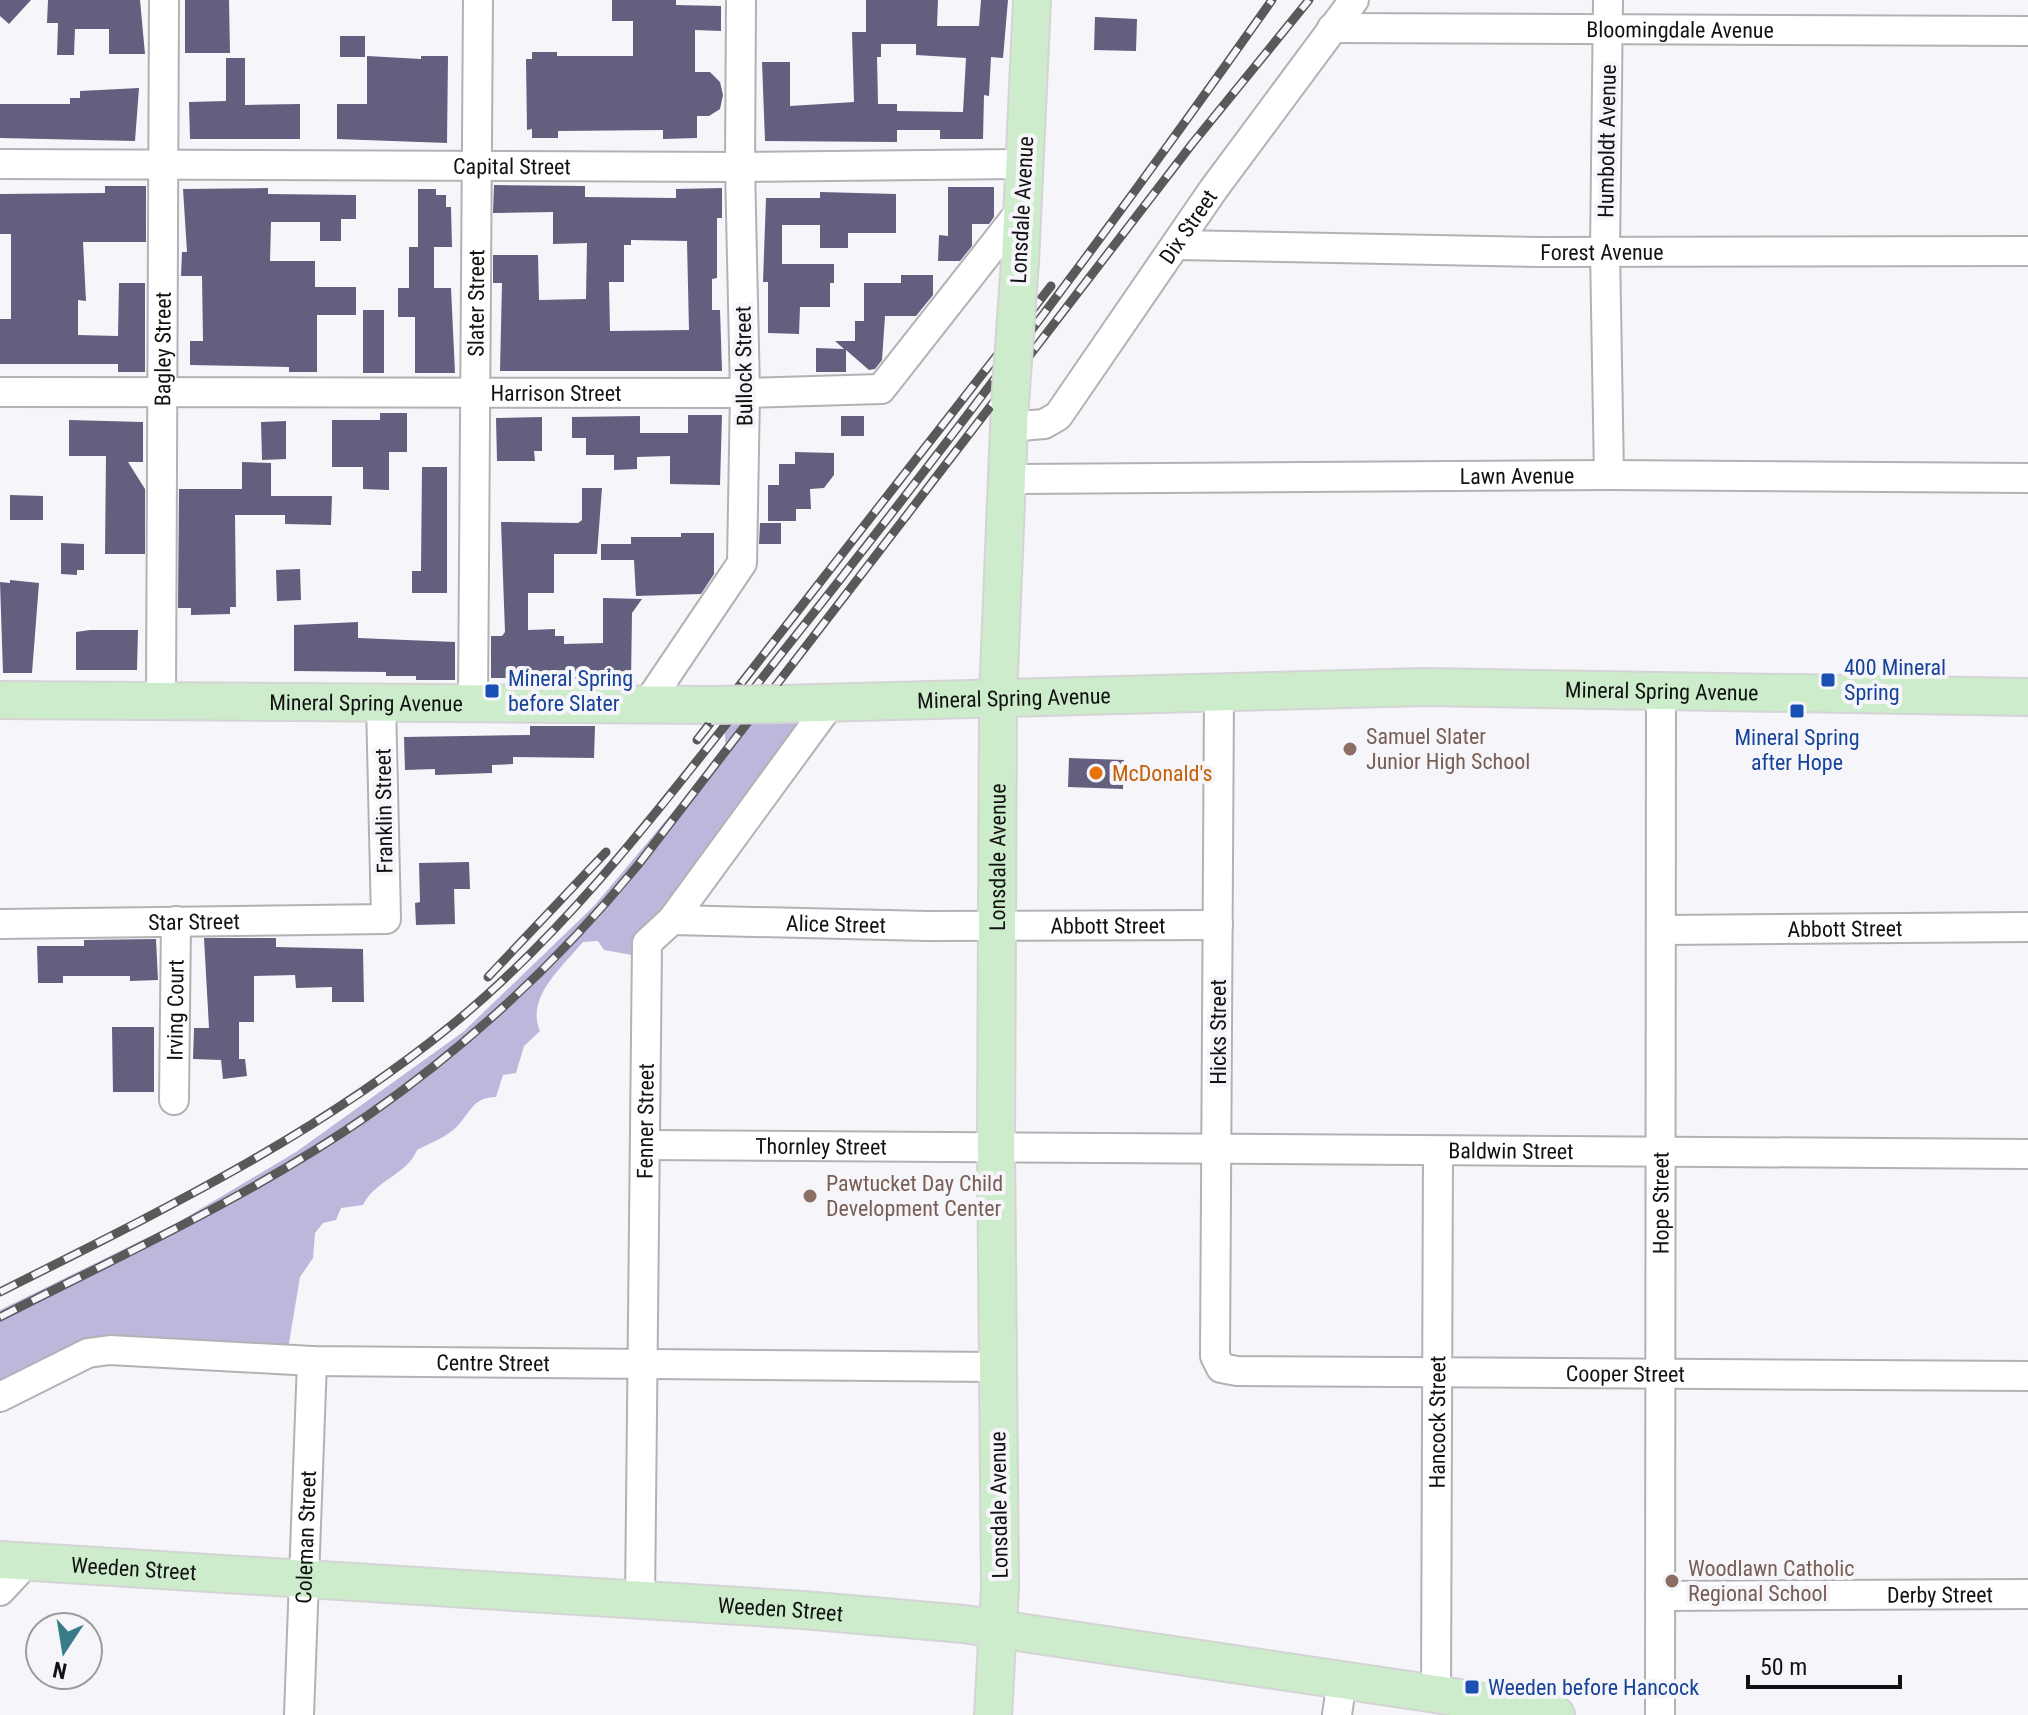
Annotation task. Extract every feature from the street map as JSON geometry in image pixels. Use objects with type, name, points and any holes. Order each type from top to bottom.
[{"type":"main road","name":"Lonsdale Avenue","points":[[993,1715],[998,1629],[998,698],[1005,479],[1020,262],[1032,0]]},
{"type":"main road","name":"Mineral Spring Avenue","points":[[0,700],[830,704],[1426,687],[2028,697]]},
{"type":"main road","name":"Weeden Street","points":[[14,1561],[803,1610],[998,1629],[1339,1698],[1436,1694],[1556,1715]]},
{"type":"street","name":"Bagley Street","points":[[161,699],[164,0]]},
{"type":"street","name":"Slater Street","points":[[473,703],[478,0]]},
{"type":"street","name":"Bullock Street","points":[[647,704],[742,563],[745,393],[740,167],[741,0]]},
{"type":"street","name":"Dix Street","points":[[1009,415],[1044,424],[1058,416],[1176,245],[1354,0]]},
{"type":"street","name":"Bloomingdale Avenue","points":[[1332,28],[1457,31],[1608,14],[1891,33],[2028,31]]},
{"type":"street","name":"Humboldt Avenue","points":[[1608,14],[1605,251],[1609,475]]},
{"type":"street","name":"Capital Street","points":[[0,164],[740,167],[1025,164]]},
{"type":"street","name":"Harrison Street","points":[[0,392],[745,393],[881,389],[1023,208]]},
{"type":"street","name":"Forest Avenue","points":[[1176,245],[1605,251],[2028,251]]},
{"type":"street","name":"Lawn Avenue","points":[[1005,479],[1609,475],[2028,478]]},
{"type":"street","name":"Hope Street","points":[[1660,1715],[1661,689]]},
{"type":"street","name":"Hicks Street","points":[[1219,694],[1219,1152],[1215,1356],[1221,1368]]},
{"type":"street","name":"Franklin Street","points":[[381,703],[386,919]]},
{"type":"street","name":"Fenner Street","points":[[640,1601],[647,943],[672,920],[830,704]]},
{"type":"street","name":"Star Street","points":[[0,924],[386,919]]},
{"type":"street","name":"Alice Street","points":[[672,920],[998,926]]},
{"type":"street","name":"Irving Court","points":[[174,1100],[176,921]]},
{"type":"street","name":"Abbott Street","points":[[998,926],[1218,925]]},
{"type":"street","name":"Abbott Street","points":[[1663,930],[2028,927]]},
{"type":"street","name":"Thornley Street","points":[[645,1145],[996,1148]]},
{"type":"street","name":"Baldwin Street","points":[[996,1148],[1219,1152],[2028,1154]]},
{"type":"street","name":"Hancock Street","points":[[1436,1694],[1438,1151]]},
{"type":"street","name":"Centre Street","points":[[0,1397],[88,1353],[110,1350],[312,1361],[641,1367],[997,1367]]},
{"type":"street","name":"Coleman Street","points":[[299,1715],[312,1361]]},
{"type":"street","name":"Cooper Street","points":[[1221,1368],[1237,1371],[1438,1373],[2028,1376]]},
{"type":"street","points":[[0,1591],[14,1561]]},
{"type":"street","name":"Derby Street","points":[[1660,1596],[2028,1594]]},
{"type":"shaded area","points":[[816,700],[643,957],[604,950],[598,941],[583,942],[548,983],[538,1007],[540,1031],[524,1046],[516,1073],[503,1075],[496,1097],[475,1104],[452,1131],[417,1150],[406,1166],[375,1189],[363,1205],[341,1208],[336,1220],[323,1223],[315,1233],[313,1258],[300,1277],[287,1355],[117,1350],[0,1396],[0,1310],[177,1223],[296,1152],[463,1032],[594,906],[726,749],[722,703]]},
{"type":"building","points":[[0,0],[31,0],[9,24],[0,16]]},
{"type":"building","points":[[48,0],[140,0],[145,54],[109,54],[109,29],[75,29],[74,55],[57,55],[58,23],[47,23]]},
{"type":"building","points":[[185,0],[229,0],[230,53],[185,53]]},
{"type":"building","points":[[612,0],[676,0],[676,5],[721,6],[721,31],[695,30],[695,72],[710,72],[720,82],[723,95],[720,109],[709,116],[697,116],[697,138],[663,139],[663,130],[558,131],[558,138],[532,138],[532,129],[527,130],[526,59],[532,59],[532,52],[557,52],[557,56],[633,56],[633,21],[612,21]]},
{"type":"building","points":[[866,0],[938,0],[937,26],[979,26],[981,0],[1008,0],[1003,58],[991,57],[989,96],[984,95],[983,139],[940,139],[940,130],[897,130],[897,142],[765,141],[762,62],[790,62],[790,106],[854,102],[852,32],[866,32]],"holes":[[[881,44],[916,44],[916,55],[966,58],[963,112],[897,111],[897,104],[878,104],[877,57],[881,57]]]},
{"type":"building","points":[[1095,17],[1137,19],[1136,51],[1094,50]]},
{"type":"building","points":[[340,36],[365,36],[365,57],[340,57]]},
{"type":"building","points":[[367,56],[421,59],[421,56],[448,56],[447,143],[337,139],[337,104],[367,104]]},
{"type":"building","points":[[226,58],[245,58],[245,105],[300,104],[300,139],[190,139],[189,102],[226,101]]},
{"type":"building","points":[[139,88],[135,141],[0,138],[0,104],[70,104],[70,98],[80,98],[80,91]]},
{"type":"building","points":[[494,185],[585,186],[585,197],[676,198],[676,189],[722,188],[722,218],[717,218],[717,278],[712,279],[712,310],[720,310],[722,371],[500,371],[502,283],[493,283],[493,255],[538,255],[539,300],[586,299],[587,243],[553,244],[553,212],[493,213]],"holes":[[[631,240],[687,241],[689,330],[610,331],[609,282],[624,282],[624,245],[631,245]]]},
{"type":"building","points":[[105,186],[146,186],[146,242],[83,242],[86,301],[78,300],[78,335],[118,336],[119,283],[145,283],[145,372],[118,372],[118,364],[0,364],[0,319],[11,319],[11,234],[0,234],[0,194],[105,193]]},
{"type":"building","points":[[948,187],[994,187],[994,217],[989,224],[972,224],[972,246],[960,261],[938,261],[939,235],[948,236]]},
{"type":"building","points":[[268,188],[268,194],[356,195],[356,219],[341,219],[341,241],[320,241],[320,222],[271,222],[270,261],[315,261],[315,287],[356,287],[356,315],[317,315],[317,372],[289,372],[289,367],[190,365],[190,341],[203,341],[202,276],[181,276],[182,252],[187,252],[183,189]]},
{"type":"building","points":[[418,189],[436,189],[436,195],[446,195],[446,207],[451,207],[452,247],[434,247],[434,288],[451,288],[455,373],[415,373],[415,317],[398,317],[398,288],[409,288],[409,247],[418,247]]},
{"type":"building","points":[[820,192],[896,194],[896,233],[848,233],[848,248],[820,248],[820,225],[782,225],[782,264],[834,264],[834,283],[830,283],[830,307],[800,307],[799,334],[768,333],[768,282],[763,282],[766,198],[820,198]]},
{"type":"building","points":[[901,275],[933,275],[933,295],[916,316],[885,316],[882,360],[875,369],[869,370],[846,350],[846,372],[816,372],[816,348],[844,349],[835,341],[855,341],[855,321],[864,321],[864,283],[901,283]]},
{"type":"building","points":[[363,310],[384,310],[384,373],[363,373]]},
{"type":"building","points":[[380,413],[407,413],[407,452],[389,452],[389,490],[363,489],[363,467],[332,467],[332,420],[380,420]]},
{"type":"building","points":[[688,415],[722,415],[720,485],[670,484],[670,456],[637,457],[637,469],[614,470],[614,455],[586,455],[586,438],[572,438],[572,417],[640,416],[640,433],[688,433]]},
{"type":"building","points":[[841,416],[864,416],[864,436],[841,436]]},
{"type":"building","points":[[542,417],[542,451],[534,451],[535,461],[497,461],[496,418]]},
{"type":"building","points":[[69,420],[143,422],[143,462],[128,462],[145,489],[145,554],[105,554],[106,456],[69,456]]},
{"type":"building","points":[[286,421],[286,459],[262,460],[261,422]]},
{"type":"building","points":[[795,452],[834,453],[834,475],[824,488],[810,489],[811,509],[796,509],[796,521],[768,521],[768,485],[779,485],[779,464],[795,464]]},
{"type":"building","points":[[242,462],[271,463],[271,496],[332,496],[331,525],[285,524],[285,515],[235,515],[236,607],[230,607],[230,614],[191,615],[191,608],[178,608],[179,489],[242,489]]},
{"type":"building","points":[[422,467],[447,467],[447,593],[412,593],[412,571],[421,571]]},
{"type":"building","points":[[582,488],[602,488],[597,554],[554,554],[554,593],[528,593],[528,630],[555,629],[555,636],[564,636],[564,644],[603,643],[603,598],[642,599],[632,613],[631,682],[491,678],[491,636],[502,636],[505,632],[501,522],[578,523],[582,520]]},
{"type":"building","points":[[10,495],[43,496],[43,520],[10,520]]},
{"type":"building","points":[[760,523],[781,523],[781,544],[759,544]]},
{"type":"building","points":[[681,533],[714,533],[714,574],[701,594],[636,596],[634,560],[601,560],[601,544],[631,544],[631,537],[681,537]]},
{"type":"building","points":[[61,543],[84,544],[84,570],[77,570],[77,575],[61,574]]},
{"type":"building","points":[[300,569],[301,600],[277,601],[276,570]]},
{"type":"building","points":[[10,580],[39,583],[32,673],[3,673],[0,582],[10,583]]},
{"type":"building","points":[[358,622],[358,638],[455,642],[455,680],[416,680],[416,676],[386,676],[386,672],[294,671],[294,625]]},
{"type":"building","points":[[138,630],[137,670],[76,670],[76,632]]},
{"type":"building","points":[[530,726],[595,726],[594,758],[513,757],[513,764],[492,765],[492,773],[435,775],[435,769],[405,770],[404,737],[530,735]]},
{"type":"building","name":"McDonald's","points":[[1069,758],[1124,760],[1123,789],[1068,787]]},
{"type":"building","points":[[469,862],[470,889],[454,889],[455,924],[416,925],[415,903],[420,902],[419,863]]},
{"type":"building","points":[[204,938],[276,938],[276,947],[363,949],[364,1002],[332,1002],[332,987],[296,988],[295,975],[254,976],[254,1022],[239,1022],[239,1059],[245,1059],[247,1076],[223,1079],[221,1060],[193,1059],[194,1028],[209,1028]]},
{"type":"building","points":[[156,939],[158,980],[130,981],[130,976],[63,976],[63,983],[38,983],[37,946],[84,946],[84,940]]},
{"type":"building","points":[[112,1027],[154,1027],[154,1092],[113,1092]]},
{"type":"railway","points":[[0,1292],[176,1202],[346,1102],[453,1024],[543,941],[625,850],[905,496],[1091,250],[1272,0]]},
{"type":"railway","points":[[0,1317],[233,1198],[324,1145],[405,1089],[477,1031],[577,935],[638,865],[1192,144],[1309,0]]},
{"type":"railway","points":[[697,740],[1051,286]]},
{"type":"railway","points":[[488,977],[606,852]]},
{"type":"place","name":"400 Mineral Spring","points":[[1828,680]]},
{"type":"place","name":"Mineral Spring before Slater","points":[[492,691]]},
{"type":"place","name":"Mineral Spring after Hope","points":[[1797,711]]},
{"type":"place","name":"Samuel Slater Junior High School","points":[[1350,749]]},
{"type":"place","name":"McDonald's","points":[[1096,773]]},
{"type":"place","name":"Pawtucket Day Child Development Center","points":[[810,1196]]},
{"type":"place","name":"Woodlawn Catholic Regional School","points":[[1672,1581]]},
{"type":"place","name":"Weeden before Hancock","points":[[1472,1687]]}]
